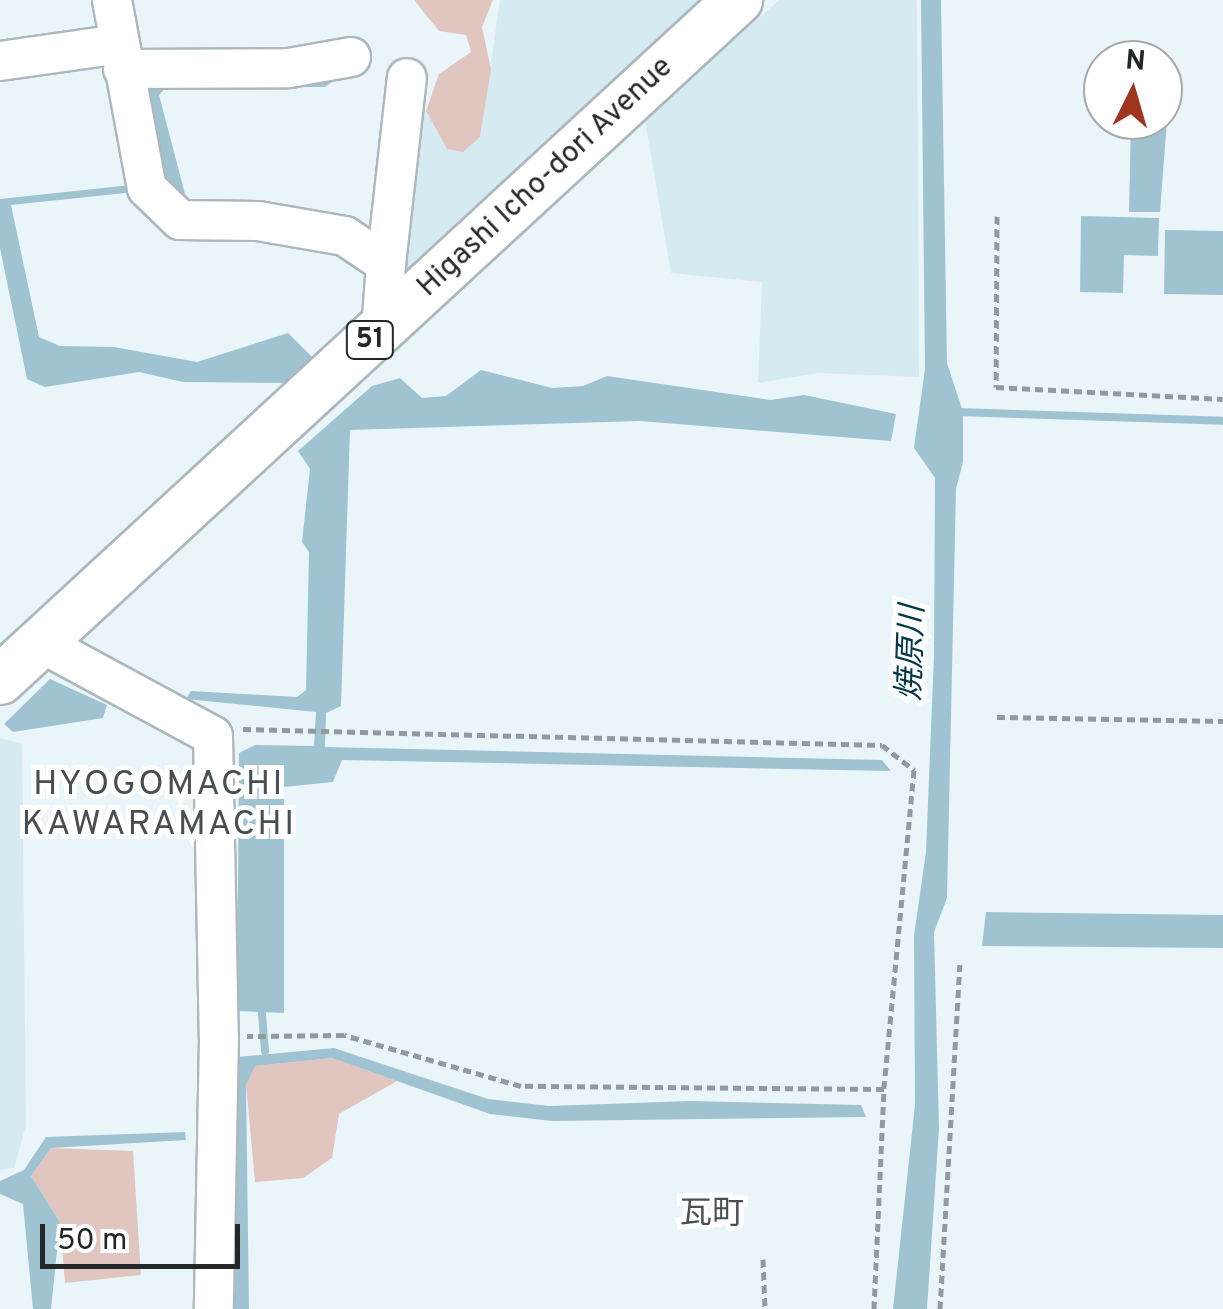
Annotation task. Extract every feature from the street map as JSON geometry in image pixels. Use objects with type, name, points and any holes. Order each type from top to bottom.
[{"type":"main road","name":"Higashi Icho-dori Avenue","points":[[0,680],[738,0]]},
{"type":"street","points":[[112,0],[146,188],[180,220],[258,221],[345,236],[386,264]]},
{"type":"street","points":[[0,60],[121,57],[289,68],[350,57]]},
{"type":"street","points":[[380,330],[407,78]]},
{"type":"street","points":[[43,644],[212,736],[220,1037],[214,1309]]},
{"type":"path","points":[[996,216],[996,387],[1223,398]]},
{"type":"path","points":[[997,717],[1223,721]]},
{"type":"path","points":[[212,736],[246,728],[882,745],[914,770],[884,1088],[874,1309]]},
{"type":"path","points":[[940,1309],[960,965]]},
{"type":"path","points":[[220,1037],[344,1035],[521,1086],[884,1088]]},
{"type":"path","points":[[762,1259],[765,1309]]},
{"type":"shaded area","points":[[414,0],[493,0],[482,27],[491,69],[480,137],[463,152],[447,149],[426,111],[439,74],[471,52],[466,35],[439,31]]},
{"type":"shaded area","points":[[500,0],[718,0],[387,311],[411,113],[426,111],[447,149],[480,138]]},
{"type":"shaded area","points":[[779,0],[917,0],[919,377],[818,373],[758,383],[762,282],[671,273],[645,121]]},
{"type":"shaded area","points":[[0,738],[22,744],[26,1125],[14,1168],[0,1170]]},
{"type":"shaded area","points":[[332,1058],[397,1081],[339,1114],[332,1158],[303,1178],[255,1182],[246,1084],[254,1066]]},
{"type":"shaded area","points":[[51,1148],[133,1151],[141,1275],[65,1283],[60,1222],[31,1176]]},
{"type":"water","points":[[921,0],[941,0],[947,363],[963,412],[963,462],[956,489],[947,898],[934,932],[939,1128],[927,1309],[893,1309],[915,1105],[914,936],[926,852],[934,655],[935,478],[914,448],[925,369]]},
{"type":"water","points":[[150,79],[335,80],[325,87],[166,87],[159,95],[185,194],[181,203],[164,184],[145,87]]},
{"type":"water","points":[[1131,140],[1165,140],[1160,212],[1129,212]]},
{"type":"water","points":[[131,185],[135,192],[11,205],[39,337],[60,346],[114,347],[197,362],[288,333],[314,359],[288,383],[183,382],[139,372],[45,387],[27,379],[0,248],[0,199]]},
{"type":"water","points":[[1081,216],[1159,218],[1158,256],[1124,255],[1123,293],[1080,292]]},
{"type":"water","points":[[1165,230],[1223,231],[1223,295],[1164,294]]},
{"type":"water","points":[[481,370],[552,388],[583,386],[607,376],[770,400],[804,395],[896,414],[891,441],[640,421],[350,430],[341,706],[326,713],[325,747],[882,760],[891,771],[342,760],[333,782],[284,787],[284,1013],[237,1011],[239,753],[255,745],[314,746],[316,712],[186,699],[191,691],[297,697],[306,690],[309,552],[302,542],[310,469],[298,451],[372,386],[400,378],[422,398],[446,396]]},
{"type":"water","points":[[50,679],[107,705],[103,718],[13,732],[4,724]]},
{"type":"water","points":[[986,912],[1223,915],[1223,948],[982,946]]},
{"type":"water","points":[[334,1048],[488,1099],[549,1106],[690,1101],[861,1105],[866,1117],[552,1121],[490,1114],[332,1058],[255,1066],[246,1085],[249,1309],[229,1309],[237,1057]]},
{"type":"water","points":[[185,1132],[186,1140],[51,1148],[31,1176],[60,1222],[51,1309],[33,1309],[23,1204],[0,1194],[0,1181],[24,1170],[46,1137]]},
{"type":"waterway","points":[[958,412],[1223,421]]},
{"type":"waterway","points":[[261,1002],[265,1051]]},
{"type":"district","name":"HYOGOMACHI KAWARAMACHI","points":[[159,805]]},
{"type":"district","name":"瓦町","points":[[712,1215]]},
{"type":"water label","name":"焼原川","points":[[913,653]]}]
